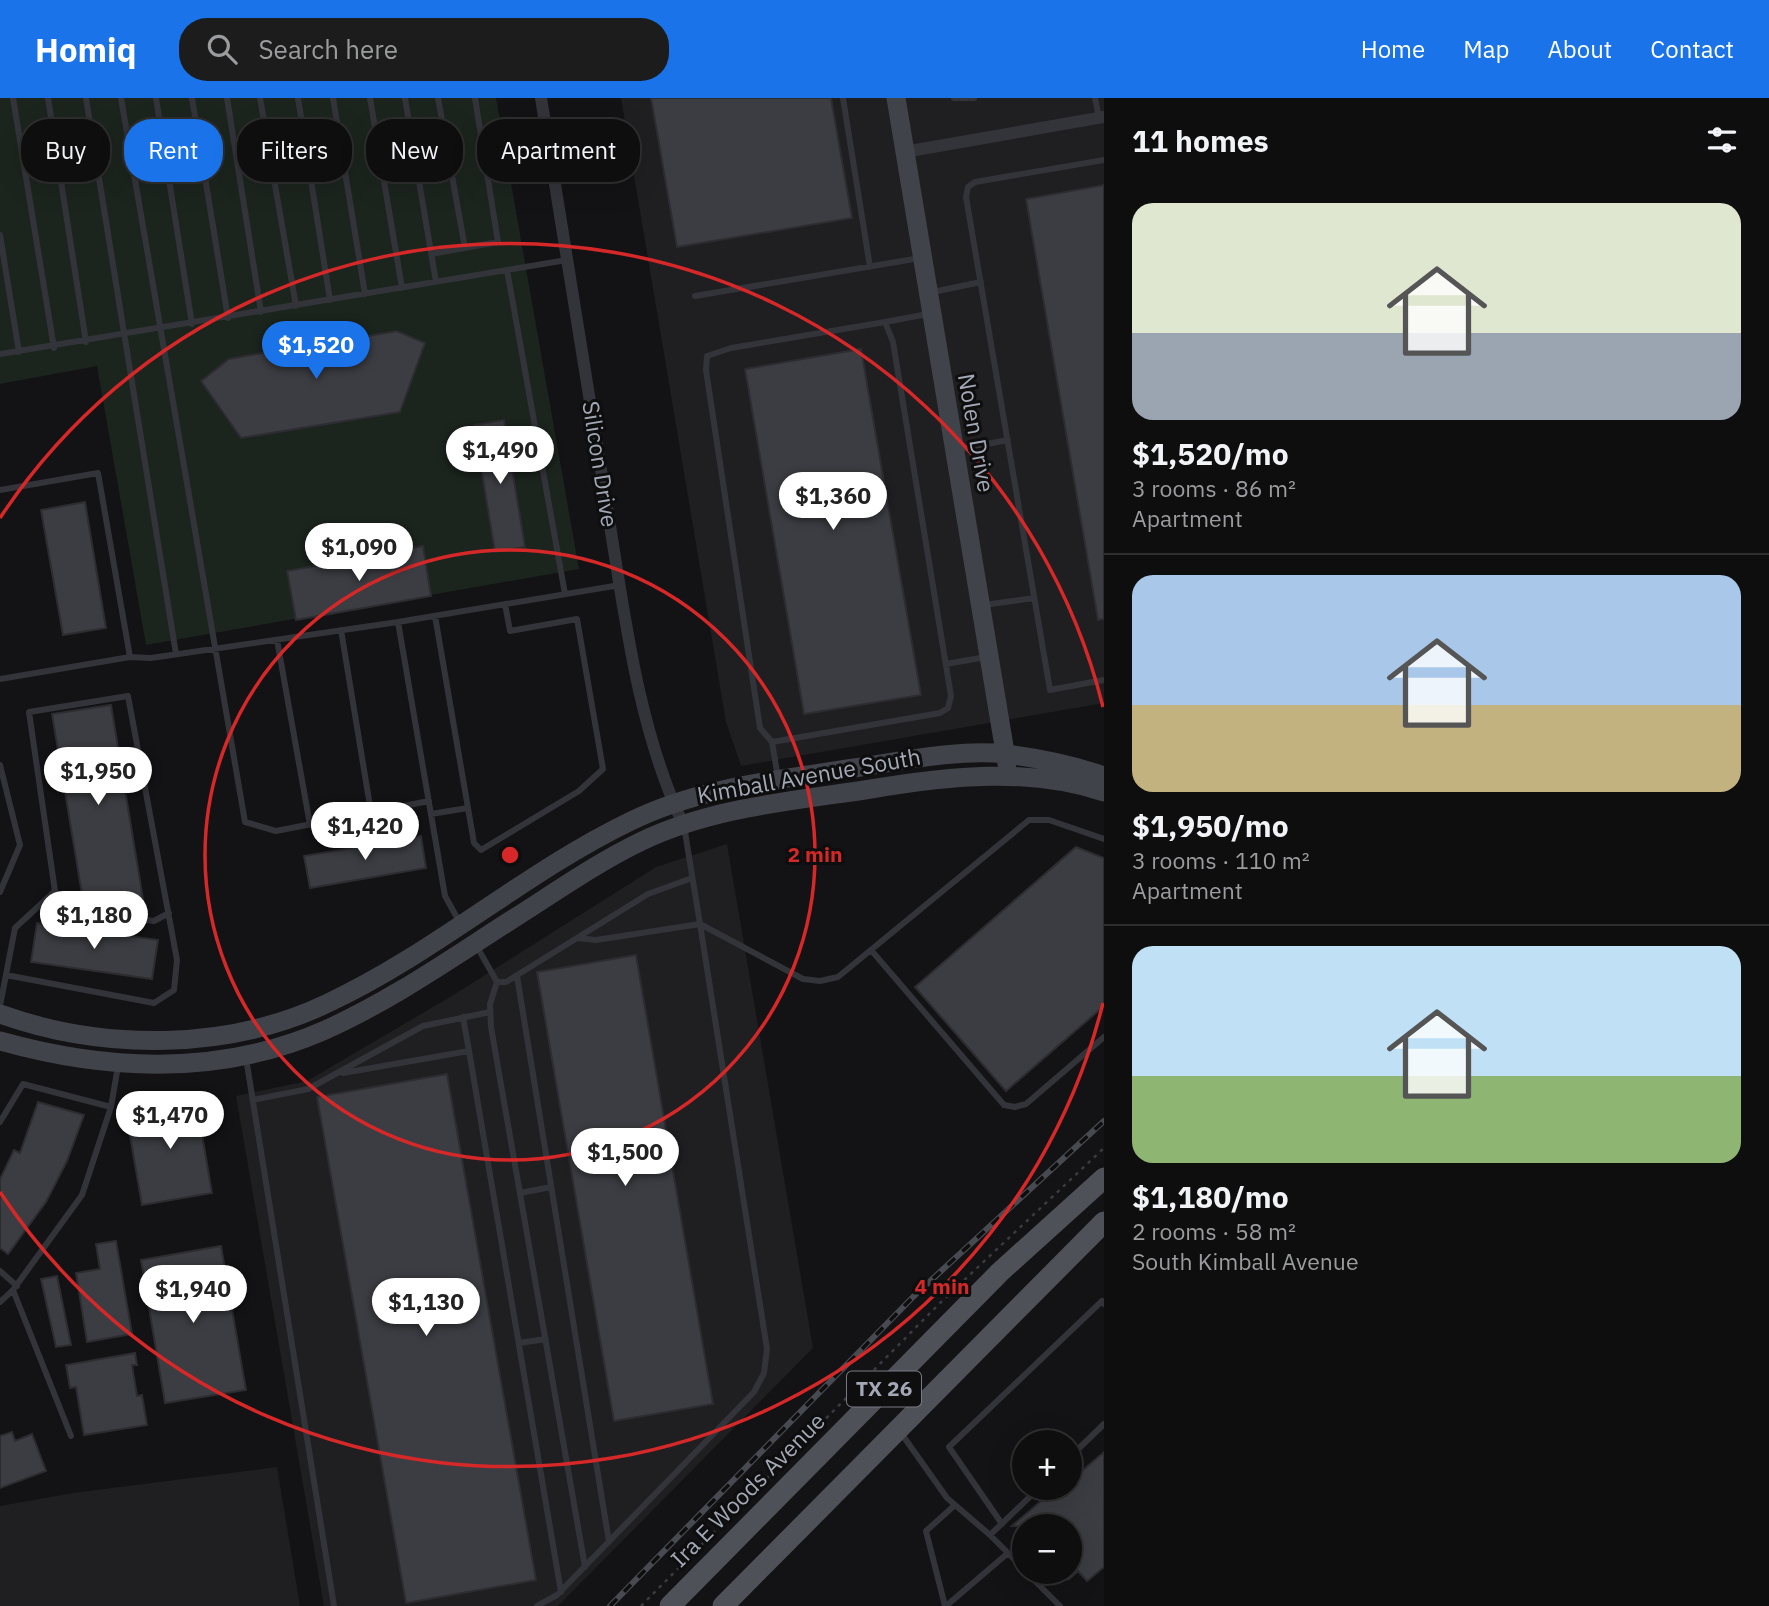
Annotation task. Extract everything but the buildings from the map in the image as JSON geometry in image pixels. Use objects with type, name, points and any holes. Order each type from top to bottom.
[{"type":"main road","name":"Nolen Drive","points":[[896,98],[1009,775]]},
{"type":"main road","name":"Kimball Avenue South","points":[[0,1014],[72,1034],[131,1040],[183,1039],[241,1030],[327,1004],[421,949],[600,837],[673,803],[779,780],[920,758],[1005,754],[1081,768],[1104,776]]},
{"type":"main road","name":"Kimball Avenue South","points":[[0,1041],[49,1056],[118,1065],[207,1063],[246,1055],[321,1031],[399,991],[611,857],[683,824],[730,811],[967,775],[1009,775],[1104,792]]},
{"type":"main road","points":[[460,925],[475,943]]},
{"type":"main road","points":[[241,1030],[246,1055]]},
{"type":"main road","name":"Ira E Woods Avenue","points":[[670,1606],[1000,1272],[1104,1178]]},
{"type":"main road","name":"TX 26","points":[[723,1606],[894,1432],[1101,1231]]},
{"type":"main road","points":[[864,1410],[894,1432]]},
{"type":"street","name":"Silicon Drive","points":[[541,98],[636,672],[673,803],[683,824]]},
{"type":"street","points":[[904,152],[1102,117]]},
{"type":"lane","points":[[13,98],[54,348]]},
{"type":"lane","points":[[48,98],[86,342]]},
{"type":"lane","points":[[86,98],[124,318],[123,336],[176,654]]},
{"type":"lane","points":[[121,98],[245,822],[276,831],[429,801]]},
{"type":"lane","points":[[156,98],[192,324]]},
{"type":"lane","points":[[192,98],[228,318]]},
{"type":"lane","points":[[227,98],[261,312]]},
{"type":"lane","points":[[260,98],[296,306]]},
{"type":"lane","points":[[298,98],[330,300]]},
{"type":"lane","points":[[333,98],[365,294]]},
{"type":"lane","points":[[370,98],[402,288]]},
{"type":"lane","points":[[405,98],[436,282]]},
{"type":"lane","points":[[438,98],[465,248]]},
{"type":"lane","points":[[431,254],[498,242],[475,98]]},
{"type":"lane","points":[[843,98],[870,267]]},
{"type":"lane","points":[[954,98],[974,98]]},
{"type":"lane","points":[[1096,98],[1102,117]]},
{"type":"lane","points":[[1104,160],[975,182],[968,187],[967,197],[1049,690],[1104,680]]},
{"type":"lane","points":[[0,235],[19,352]]},
{"type":"lane","points":[[695,296],[922,258]]},
{"type":"lane","points":[[0,354],[54,348],[567,260]]},
{"type":"lane","points":[[508,270],[565,594]]},
{"type":"lane","points":[[928,293],[981,282]]},
{"type":"lane","points":[[779,780],[772,742],[760,728],[706,370],[707,356],[731,348],[931,314]]},
{"type":"lane","points":[[772,742],[940,713],[948,708],[951,696],[946,664],[893,342],[885,322]]},
{"type":"lane","points":[[954,450],[1007,440]]},
{"type":"lane","points":[[0,489],[98,473],[130,657]]},
{"type":"lane","points":[[0,680],[130,657],[176,654],[277,640],[620,585]]},
{"type":"lane","points":[[980,606],[1034,598]]},
{"type":"lane","points":[[435,616],[474,843],[481,850],[579,791],[603,769],[577,619],[510,631],[505,604]]},
{"type":"lane","points":[[398,622],[445,896],[460,925]]},
{"type":"lane","points":[[341,630],[371,812]]},
{"type":"lane","points":[[277,640],[310,825]]},
{"type":"lane","points":[[946,664],[989,657]]},
{"type":"lane","points":[[0,1006],[15,928],[55,891],[29,712],[128,696],[177,960],[174,990],[154,1003],[6,975]]},
{"type":"lane","points":[[0,765],[20,845],[0,892]]},
{"type":"lane","points":[[431,814],[468,808]]},
{"type":"lane","points":[[577,938],[596,940],[700,924],[803,979],[820,981],[838,977],[1029,820],[1049,820],[1104,839]]},
{"type":"lane","points":[[537,1606],[561,1592],[754,1392],[764,1373],[767,1349],[683,824]]},
{"type":"lane","points":[[497,982],[506,982],[517,976],[648,894],[692,878]]},
{"type":"lane","points":[[49,897],[69,911],[154,921],[169,913]]},
{"type":"lane","points":[[475,943],[497,982],[490,1012],[585,1567]]},
{"type":"lane","points":[[871,950],[994,1097],[1004,1105],[1015,1107],[1026,1104],[1104,1037]]},
{"type":"lane","points":[[517,976],[609,1542]]},
{"type":"lane","points":[[253,1100],[308,1089],[423,1026],[490,1012]]},
{"type":"lane","points":[[463,1017],[561,1592]]},
{"type":"lane","points":[[336,1074],[469,1051]]},
{"type":"lane","points":[[246,1055],[334,1606]]},
{"type":"lane","points":[[0,1302],[15,1288],[82,1195],[111,1107],[118,1065]]},
{"type":"lane","points":[[0,1122],[23,1084],[111,1107]]},
{"type":"lane","points":[[520,1193],[551,1187]]},
{"type":"lane","points":[[0,1271],[15,1288],[71,1436]]},
{"type":"lane","points":[[1002,1524],[949,1447],[1102,1301],[1104,1304]]},
{"type":"lane","points":[[519,1343],[545,1339]]},
{"type":"lane","points":[[1082,1445],[1104,1424]]},
{"type":"lane","points":[[894,1432],[955,1505],[1012,1557]]},
{"type":"lane","points":[[990,1535],[1027,1500]]},
{"type":"lane","points":[[955,1505],[926,1531],[946,1606],[1008,1553]]},
{"type":"lane","points":[[1039,1584],[1060,1606]]},
{"type":"path","points":[[641,1606],[940,1303],[1104,1148]]},
{"type":"shaded area","points":[[0,98],[496,98],[500,119],[477,119],[477,182],[511,182],[579,569],[146,645],[97,366],[0,384]]},
{"type":"shaded area","points":[[621,98],[1104,98],[1104,703],[741,766],[726,722],[635,182],[640,182],[640,119],[625,119]]},
{"type":"shaded area","points":[[727,844],[813,1348],[558,1606],[324,1606],[236,1096],[307,1081],[450,997],[656,867]]},
{"type":"shaded area","points":[[277,1467],[300,1606],[0,1606],[0,1506],[73,1493]]},
{"type":"railway","points":[[610,1606],[914,1296],[1104,1121]]}]
